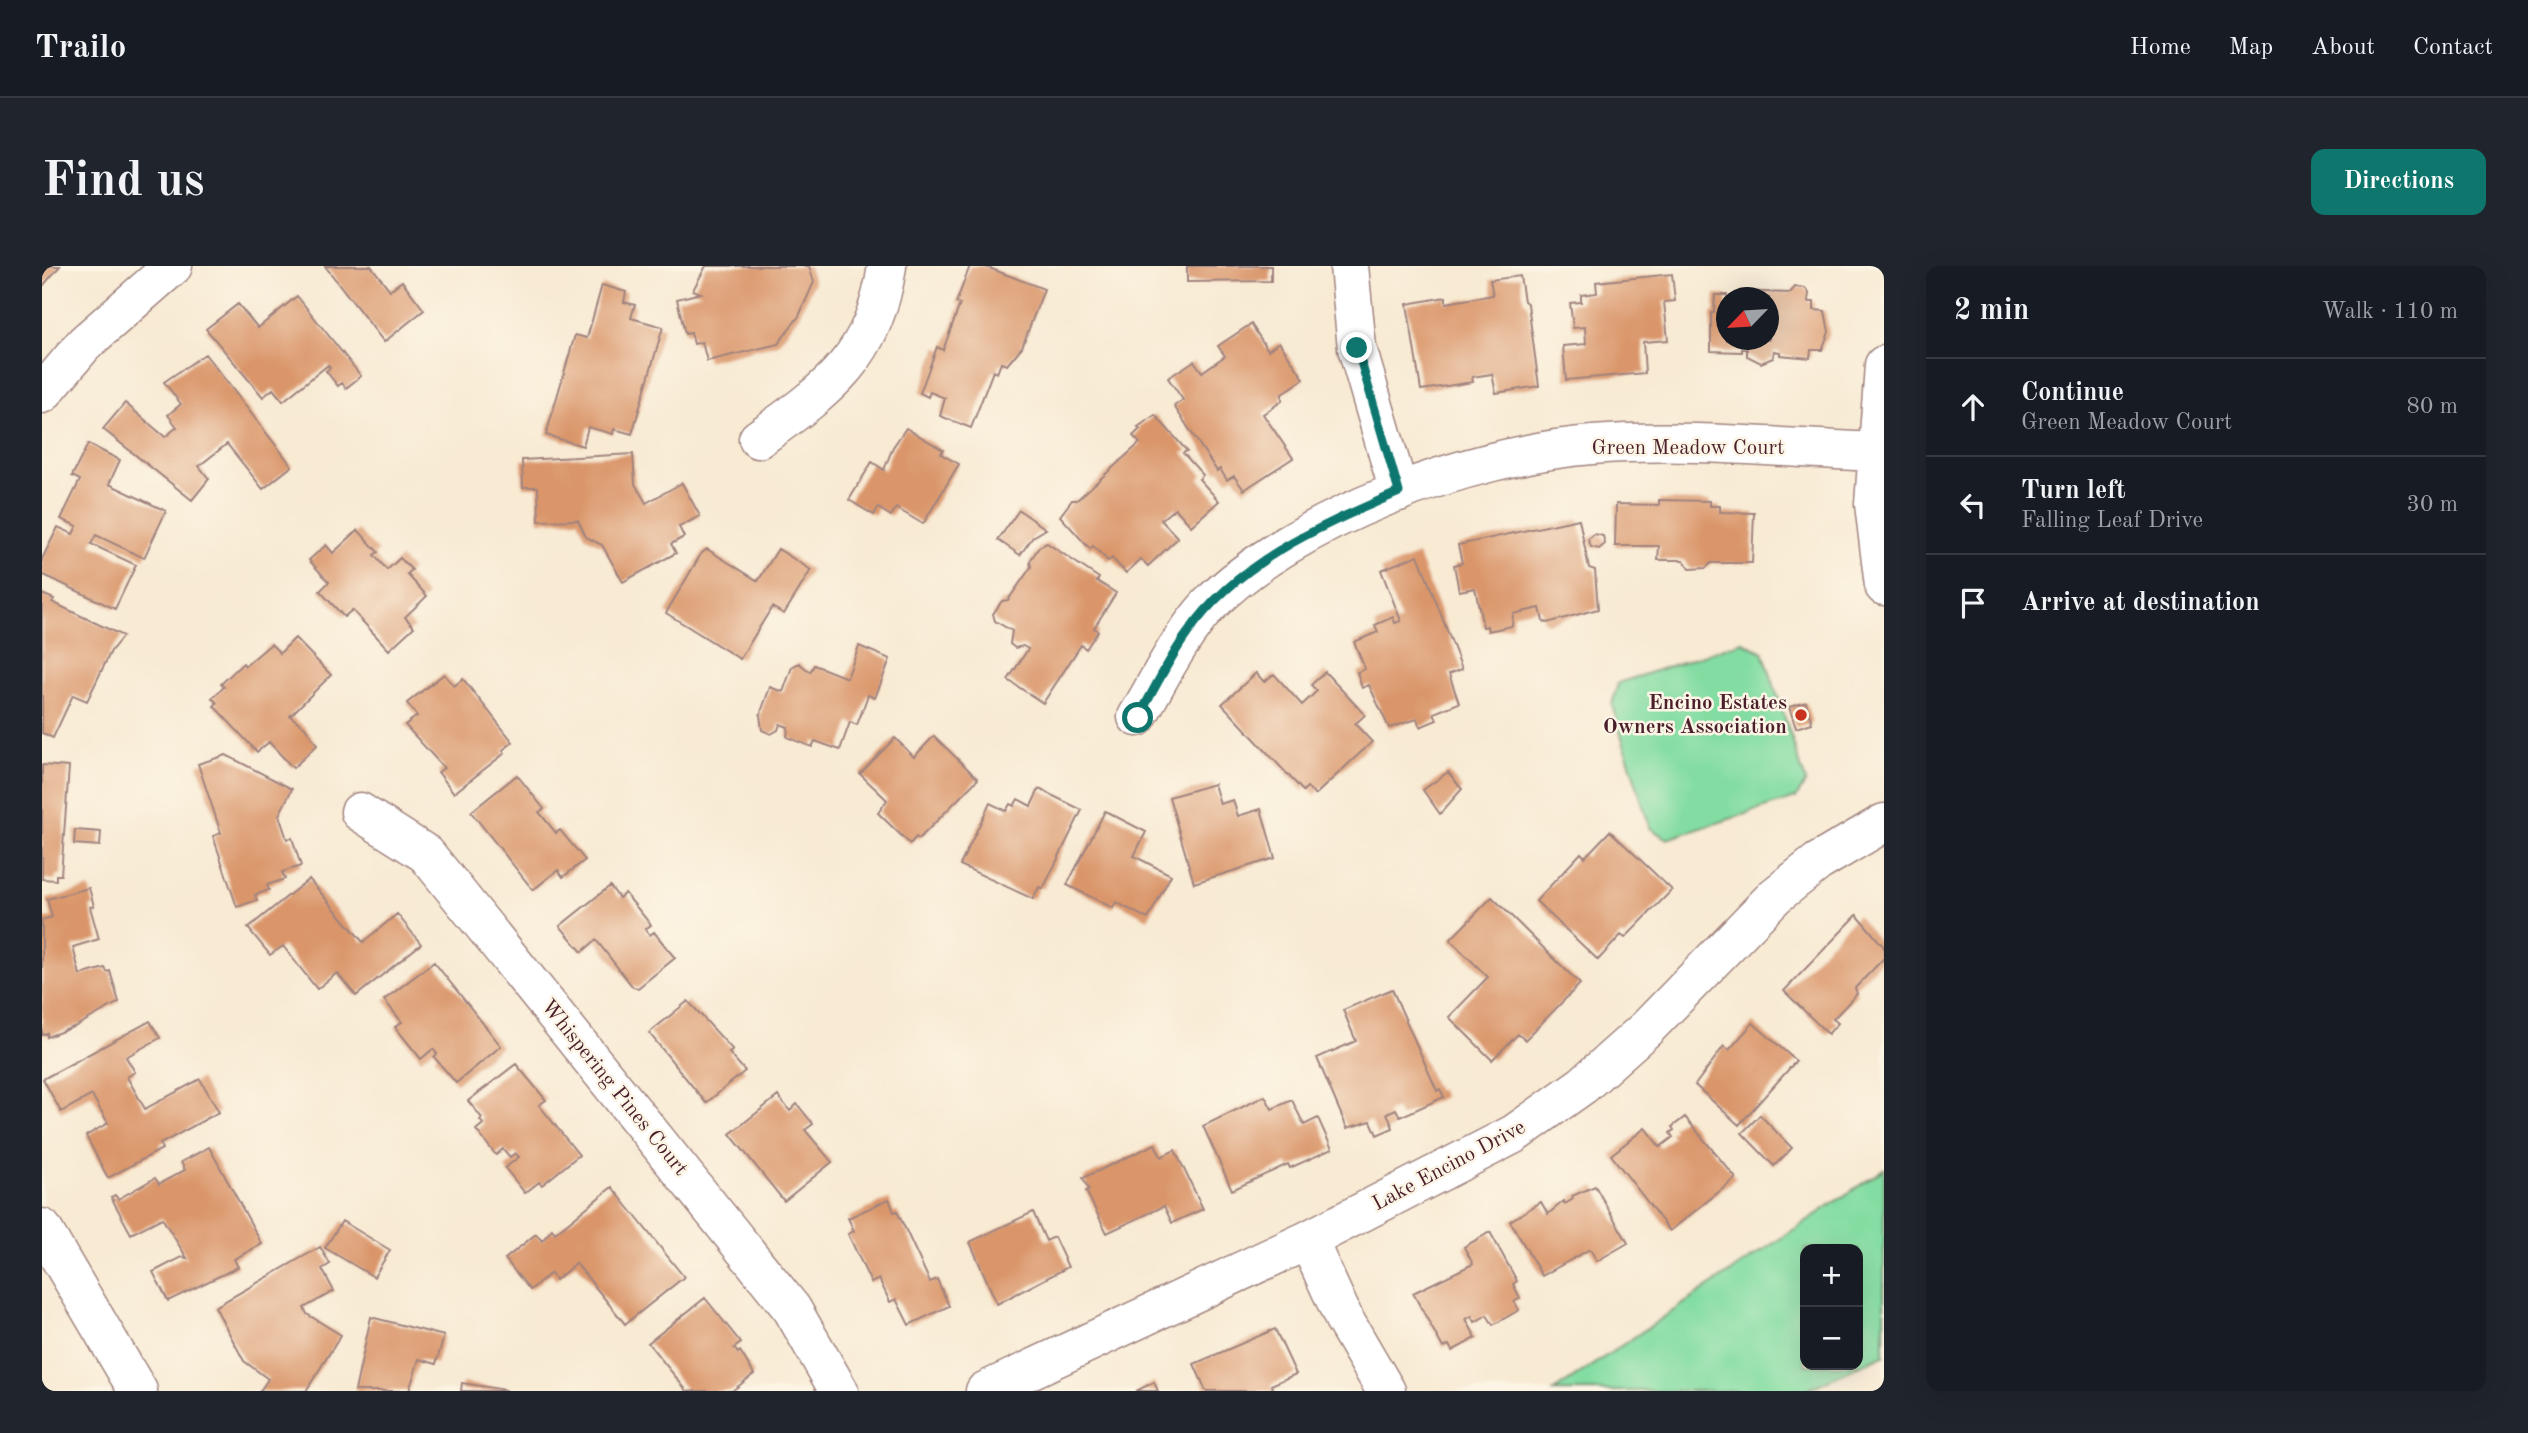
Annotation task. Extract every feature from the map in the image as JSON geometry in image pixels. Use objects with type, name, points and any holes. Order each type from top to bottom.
[{"type":"street","points":[[42,394],[85,343],[173,266]]},
{"type":"street","points":[[758,439],[816,398],[852,362],[883,292],[887,266]]},
{"type":"street","points":[[1349,266],[1357,348],[1399,492]]},
{"type":"street","points":[[1884,365],[1874,504],[1884,586]]},
{"type":"street","name":"Green Meadow Court","points":[[1138,718],[1187,634],[1209,606],[1235,583],[1274,552],[1326,524],[1399,492],[1501,460],[1591,445],[1681,444],[1877,452]]},
{"type":"street","name":"Whispering Pines Court","points":[[360,812],[426,853],[792,1309],[839,1391]]},
{"type":"street","name":"Lake Encino Drive","points":[[985,1391],[1308,1240],[1514,1134],[1583,1085],[1647,1028],[1774,896],[1818,862],[1884,822]]},
{"type":"street","points":[[42,1228],[138,1391]]},
{"type":"street","points":[[1308,1240],[1344,1319],[1386,1391]]},
{"type":"green space","points":[[1743,642],[1763,652],[1806,782],[1796,798],[1667,839],[1650,828],[1612,705],[1618,683]]},
{"type":"green space","points":[[1884,1169],[1884,1355],[1863,1364],[1863,1244],[1800,1244],[1800,1370],[1851,1370],[1804,1391],[1554,1391]]},
{"type":"building","points":[[42,266],[60,266],[42,287]]},
{"type":"building","points":[[325,266],[371,266],[390,290],[402,281],[424,310],[384,342]]},
{"type":"building","points":[[706,266],[809,266],[814,282],[799,316],[778,344],[707,361],[702,342],[694,344],[691,333],[685,334],[677,299],[701,293],[693,290]]},
{"type":"building","points":[[970,266],[984,266],[1044,289],[1022,347],[1007,365],[1001,363],[997,373],[993,371],[971,428],[940,416],[945,398],[930,392],[928,397],[920,393],[937,347],[943,350],[960,304],[956,303]]},
{"type":"building","points":[[1187,266],[1271,266],[1271,281],[1187,282]]},
{"type":"building","points":[[1672,274],[1675,301],[1664,302],[1668,340],[1643,342],[1645,373],[1566,380],[1563,346],[1586,344],[1585,327],[1573,328],[1570,303],[1581,302],[1581,295],[1597,293],[1596,282]]},
{"type":"building","points":[[1520,276],[1524,301],[1528,304],[1539,386],[1496,393],[1492,374],[1472,377],[1473,382],[1421,390],[1407,304],[1446,297],[1446,303],[1493,295],[1490,280]]},
{"type":"building","points":[[602,285],[626,292],[624,302],[635,305],[631,318],[663,327],[632,434],[614,429],[613,434],[588,427],[583,446],[546,435],[575,335],[587,338]]},
{"type":"building","points":[[1795,287],[1805,288],[1809,293],[1808,302],[1814,302],[1814,310],[1825,311],[1829,332],[1822,350],[1811,350],[1810,358],[1780,355],[1780,352],[1774,351],[1773,358],[1761,363],[1747,356],[1747,350],[1779,350],[1779,293],[1790,293]]},
{"type":"building","points":[[1715,295],[1716,350],[1742,352],[1711,351],[1711,313],[1714,313]]},
{"type":"building","points":[[297,296],[361,376],[346,388],[342,383],[338,386],[326,371],[330,368],[328,365],[283,401],[273,389],[263,397],[206,329],[238,304],[258,328]]},
{"type":"building","points":[[1251,324],[1268,350],[1279,342],[1304,379],[1282,394],[1282,401],[1263,414],[1293,458],[1244,490],[1234,476],[1227,480],[1220,469],[1217,471],[1174,406],[1183,400],[1168,378],[1194,361],[1202,372],[1225,356],[1218,346]]},
{"type":"building","points":[[205,354],[292,466],[263,489],[227,444],[199,466],[209,479],[192,500],[103,429],[125,403],[165,437],[177,427],[168,415],[181,404],[164,382]]},
{"type":"building","points":[[1155,415],[1187,451],[1183,453],[1203,475],[1199,479],[1219,501],[1191,526],[1175,508],[1161,520],[1178,538],[1148,566],[1141,559],[1126,573],[1112,558],[1108,561],[1093,546],[1090,549],[1060,516],[1072,500],[1077,500],[1140,443],[1133,436],[1140,429],[1138,427]]},
{"type":"building","points":[[906,428],[943,450],[941,454],[959,464],[923,524],[896,508],[891,516],[878,508],[874,515],[849,500],[872,462],[884,470],[893,447]]},
{"type":"building","points":[[88,444],[120,460],[109,484],[166,511],[144,558],[96,535],[91,544],[136,565],[115,609],[42,574],[42,559],[58,527],[73,534],[77,526],[61,519],[80,480],[72,476]]},
{"type":"building","points":[[633,454],[635,484],[646,503],[682,483],[700,516],[679,527],[684,537],[671,544],[676,553],[623,582],[602,545],[586,537],[578,520],[539,521],[538,487],[523,487],[522,460]]},
{"type":"building","points":[[1659,500],[1710,501],[1710,506],[1720,506],[1720,512],[1754,513],[1752,563],[1711,563],[1706,568],[1690,569],[1684,560],[1658,560],[1659,546],[1615,546],[1616,504],[1659,505]]},
{"type":"building","points":[[1019,510],[1046,529],[1033,537],[1020,555],[998,540]]},
{"type":"building","points":[[1579,519],[1589,568],[1595,570],[1598,609],[1547,623],[1543,621],[1540,608],[1513,614],[1512,626],[1488,631],[1487,626],[1483,627],[1475,588],[1459,591],[1454,565],[1462,563],[1458,545]]},
{"type":"building","points":[[358,530],[378,552],[374,555],[387,570],[400,558],[412,570],[407,574],[427,596],[405,617],[414,627],[389,650],[352,610],[344,617],[320,591],[329,582],[309,560],[326,545],[333,553]]},
{"type":"building","points":[[1595,534],[1603,536],[1605,544],[1599,549],[1591,547],[1588,539]]},
{"type":"building","points":[[1047,543],[1099,578],[1097,581],[1116,593],[1094,628],[1098,631],[1086,649],[1081,645],[1043,703],[1008,680],[1028,649],[1023,646],[1015,648],[1010,644],[1012,631],[995,621],[993,614],[1002,601],[1008,600],[1031,567],[1030,561],[1039,547]]},
{"type":"building","points":[[707,549],[758,581],[778,549],[811,570],[784,614],[772,607],[740,659],[666,613],[701,554]]},
{"type":"building","points":[[1418,555],[1462,669],[1449,674],[1459,703],[1434,713],[1437,720],[1420,727],[1417,719],[1389,728],[1369,685],[1362,688],[1357,672],[1365,669],[1354,642],[1378,632],[1375,625],[1393,617],[1395,623],[1401,621],[1381,570]]},
{"type":"building","points":[[42,594],[54,599],[52,602],[123,636],[111,651],[87,701],[73,695],[53,738],[42,733]]},
{"type":"building","points":[[295,638],[331,675],[290,716],[305,727],[317,745],[293,768],[269,742],[257,752],[214,706],[217,703],[212,698],[224,687],[221,684],[243,663],[245,666],[271,644],[280,653]]},
{"type":"building","points":[[859,646],[890,659],[875,698],[868,695],[857,725],[850,722],[840,750],[815,741],[812,747],[787,737],[788,727],[780,724],[778,730],[771,734],[762,730],[760,715],[770,687],[783,692],[792,667],[799,663],[810,672],[814,665],[847,678]]},
{"type":"building","points":[[1325,672],[1365,715],[1355,724],[1372,742],[1315,795],[1307,787],[1303,791],[1222,704],[1256,673],[1264,682],[1274,674],[1302,705],[1317,691],[1311,685]]},
{"type":"building","points":[[444,674],[454,686],[463,679],[513,742],[503,750],[505,753],[454,793],[438,772],[444,768],[405,725],[417,716],[407,703]]},
{"type":"building","name":"Encino Estates Owners Association","points":[[1806,702],[1812,723],[1796,728],[1789,707]]},
{"type":"building","points":[[934,736],[978,779],[919,839],[916,837],[910,844],[878,813],[887,800],[860,774],[895,738],[914,757]]},
{"type":"building","points":[[226,755],[292,789],[279,815],[287,839],[292,838],[301,866],[282,872],[285,879],[267,885],[269,890],[255,895],[257,900],[237,907],[213,836],[221,833],[198,764]]},
{"type":"building","points":[[42,765],[69,767],[61,875],[56,875],[56,880],[42,879]]},
{"type":"building","points":[[1448,772],[1462,789],[1440,814],[1423,790]]},
{"type":"building","points":[[517,775],[544,809],[539,812],[556,833],[560,830],[585,860],[563,877],[558,870],[533,890],[471,812]]},
{"type":"building","points":[[1214,784],[1220,804],[1233,800],[1238,816],[1261,809],[1275,858],[1194,883],[1169,797]]},
{"type":"building","points":[[1039,789],[1082,810],[1043,889],[1039,887],[1033,899],[960,865],[990,803],[1006,811],[1010,804],[1014,806],[1018,799],[1031,806]]},
{"type":"building","points":[[1105,811],[1146,832],[1134,856],[1171,875],[1148,919],[1116,902],[1113,908],[1067,885]]},
{"type":"building","points":[[75,830],[101,832],[100,846],[74,844]]},
{"type":"building","points":[[1610,831],[1672,890],[1625,938],[1621,935],[1598,960],[1536,901],[1581,853],[1585,857]]},
{"type":"building","points":[[309,879],[363,942],[397,914],[421,944],[356,996],[337,973],[317,989],[283,946],[270,955],[248,928]]},
{"type":"building","points":[[610,886],[619,898],[625,893],[651,925],[645,929],[650,935],[654,932],[675,958],[638,988],[633,987],[596,940],[582,952],[560,926]]},
{"type":"building","points":[[89,888],[94,906],[90,907],[99,939],[73,947],[80,975],[105,968],[107,972],[110,971],[119,1002],[76,1026],[47,1037],[47,1033],[42,1035],[42,920],[52,917],[47,899]]},
{"type":"building","points":[[1492,897],[1580,984],[1525,1040],[1518,1034],[1492,1060],[1449,1017],[1488,977],[1450,940]]},
{"type":"building","points":[[1857,915],[1884,947],[1884,958],[1855,988],[1857,994],[1833,1019],[1838,1023],[1828,1034],[1784,991]]},
{"type":"building","points":[[434,962],[501,1046],[456,1083],[434,1057],[437,1054],[433,1049],[421,1059],[395,1027],[402,1022],[384,1000]]},
{"type":"building","points":[[1392,989],[1437,1091],[1440,1089],[1444,1097],[1400,1117],[1396,1109],[1387,1113],[1393,1128],[1377,1135],[1371,1121],[1347,1128],[1317,1058],[1356,1041],[1343,1010]]},
{"type":"building","points":[[688,1001],[733,1050],[729,1053],[745,1071],[706,1103],[649,1033]]},
{"type":"building","points":[[150,1021],[160,1038],[126,1057],[135,1072],[127,1077],[145,1109],[200,1079],[219,1112],[160,1144],[162,1149],[108,1178],[86,1136],[108,1123],[92,1095],[61,1112],[43,1079]]},
{"type":"building","points":[[1753,1023],[1796,1061],[1739,1125],[1695,1085],[1724,1046],[1729,1050]]},
{"type":"building","points":[[516,1064],[546,1100],[539,1105],[579,1155],[542,1185],[539,1182],[525,1193],[505,1168],[519,1157],[515,1153],[510,1157],[503,1149],[496,1155],[476,1130],[483,1124],[480,1120],[482,1118],[468,1101]]},
{"type":"building","points":[[778,1096],[790,1111],[797,1104],[813,1124],[805,1130],[832,1162],[784,1201],[730,1134]]},
{"type":"building","points":[[1265,1096],[1272,1109],[1292,1100],[1304,1125],[1318,1118],[1332,1149],[1290,1168],[1288,1164],[1232,1190],[1203,1126]]},
{"type":"building","points":[[1760,1115],[1792,1148],[1774,1166],[1742,1133]]},
{"type":"building","points":[[1685,1117],[1736,1178],[1670,1231],[1611,1155],[1645,1128],[1660,1147],[1673,1137],[1670,1133],[1674,1130],[1672,1127]]},
{"type":"building","points":[[1155,1144],[1161,1157],[1175,1150],[1203,1209],[1172,1223],[1164,1206],[1107,1233],[1086,1191],[1089,1190],[1083,1178]]},
{"type":"building","points":[[209,1147],[262,1244],[234,1259],[238,1267],[168,1301],[153,1272],[182,1257],[187,1258],[162,1218],[131,1234],[111,1197],[115,1195],[118,1199],[155,1178],[159,1184],[185,1170],[181,1162]]},
{"type":"building","points":[[1595,1186],[1628,1243],[1597,1261],[1590,1249],[1542,1276],[1510,1221],[1541,1202],[1548,1214],[1564,1201],[1565,1204],[1573,1199],[1572,1196]]},
{"type":"building","points":[[612,1187],[684,1277],[625,1324],[576,1263],[556,1280],[551,1273],[530,1290],[505,1259],[536,1234],[542,1241],[552,1229],[555,1233]]},
{"type":"building","points":[[889,1199],[930,1282],[937,1279],[949,1306],[909,1325],[896,1299],[890,1302],[879,1279],[871,1283],[848,1234],[854,1231],[848,1218]]},
{"type":"building","points":[[1033,1212],[1046,1241],[1054,1237],[1068,1267],[997,1304],[970,1242]]},
{"type":"building","points":[[342,1221],[390,1250],[374,1277],[325,1248]]},
{"type":"building","points":[[1490,1232],[1517,1281],[1513,1284],[1520,1298],[1514,1302],[1519,1310],[1493,1325],[1487,1315],[1475,1322],[1472,1316],[1466,1319],[1476,1338],[1452,1351],[1449,1345],[1443,1348],[1413,1293],[1473,1264],[1464,1247]]},
{"type":"building","points":[[320,1247],[330,1264],[322,1269],[334,1291],[304,1308],[307,1314],[341,1335],[306,1391],[260,1391],[268,1379],[244,1361],[215,1307]]},
{"type":"building","points":[[705,1298],[741,1343],[734,1348],[738,1353],[740,1351],[754,1374],[732,1391],[687,1391],[648,1343]]},
{"type":"building","points":[[371,1317],[444,1336],[436,1364],[419,1359],[409,1391],[355,1391]]},
{"type":"building","points":[[1275,1329],[1296,1374],[1271,1385],[1274,1391],[1206,1391],[1194,1364]]},
{"type":"building","points":[[1154,1382],[1158,1391],[1136,1391]]},
{"type":"building","points":[[462,1383],[506,1390],[506,1391],[461,1391]]},
{"type":"place","name":"Encino Estates Owners Association","points":[[1801,715]]},
{"type":"route","points":[[1138,718],[1187,634],[1209,606],[1235,583],[1274,552],[1326,524],[1399,492],[1357,348]]}]
